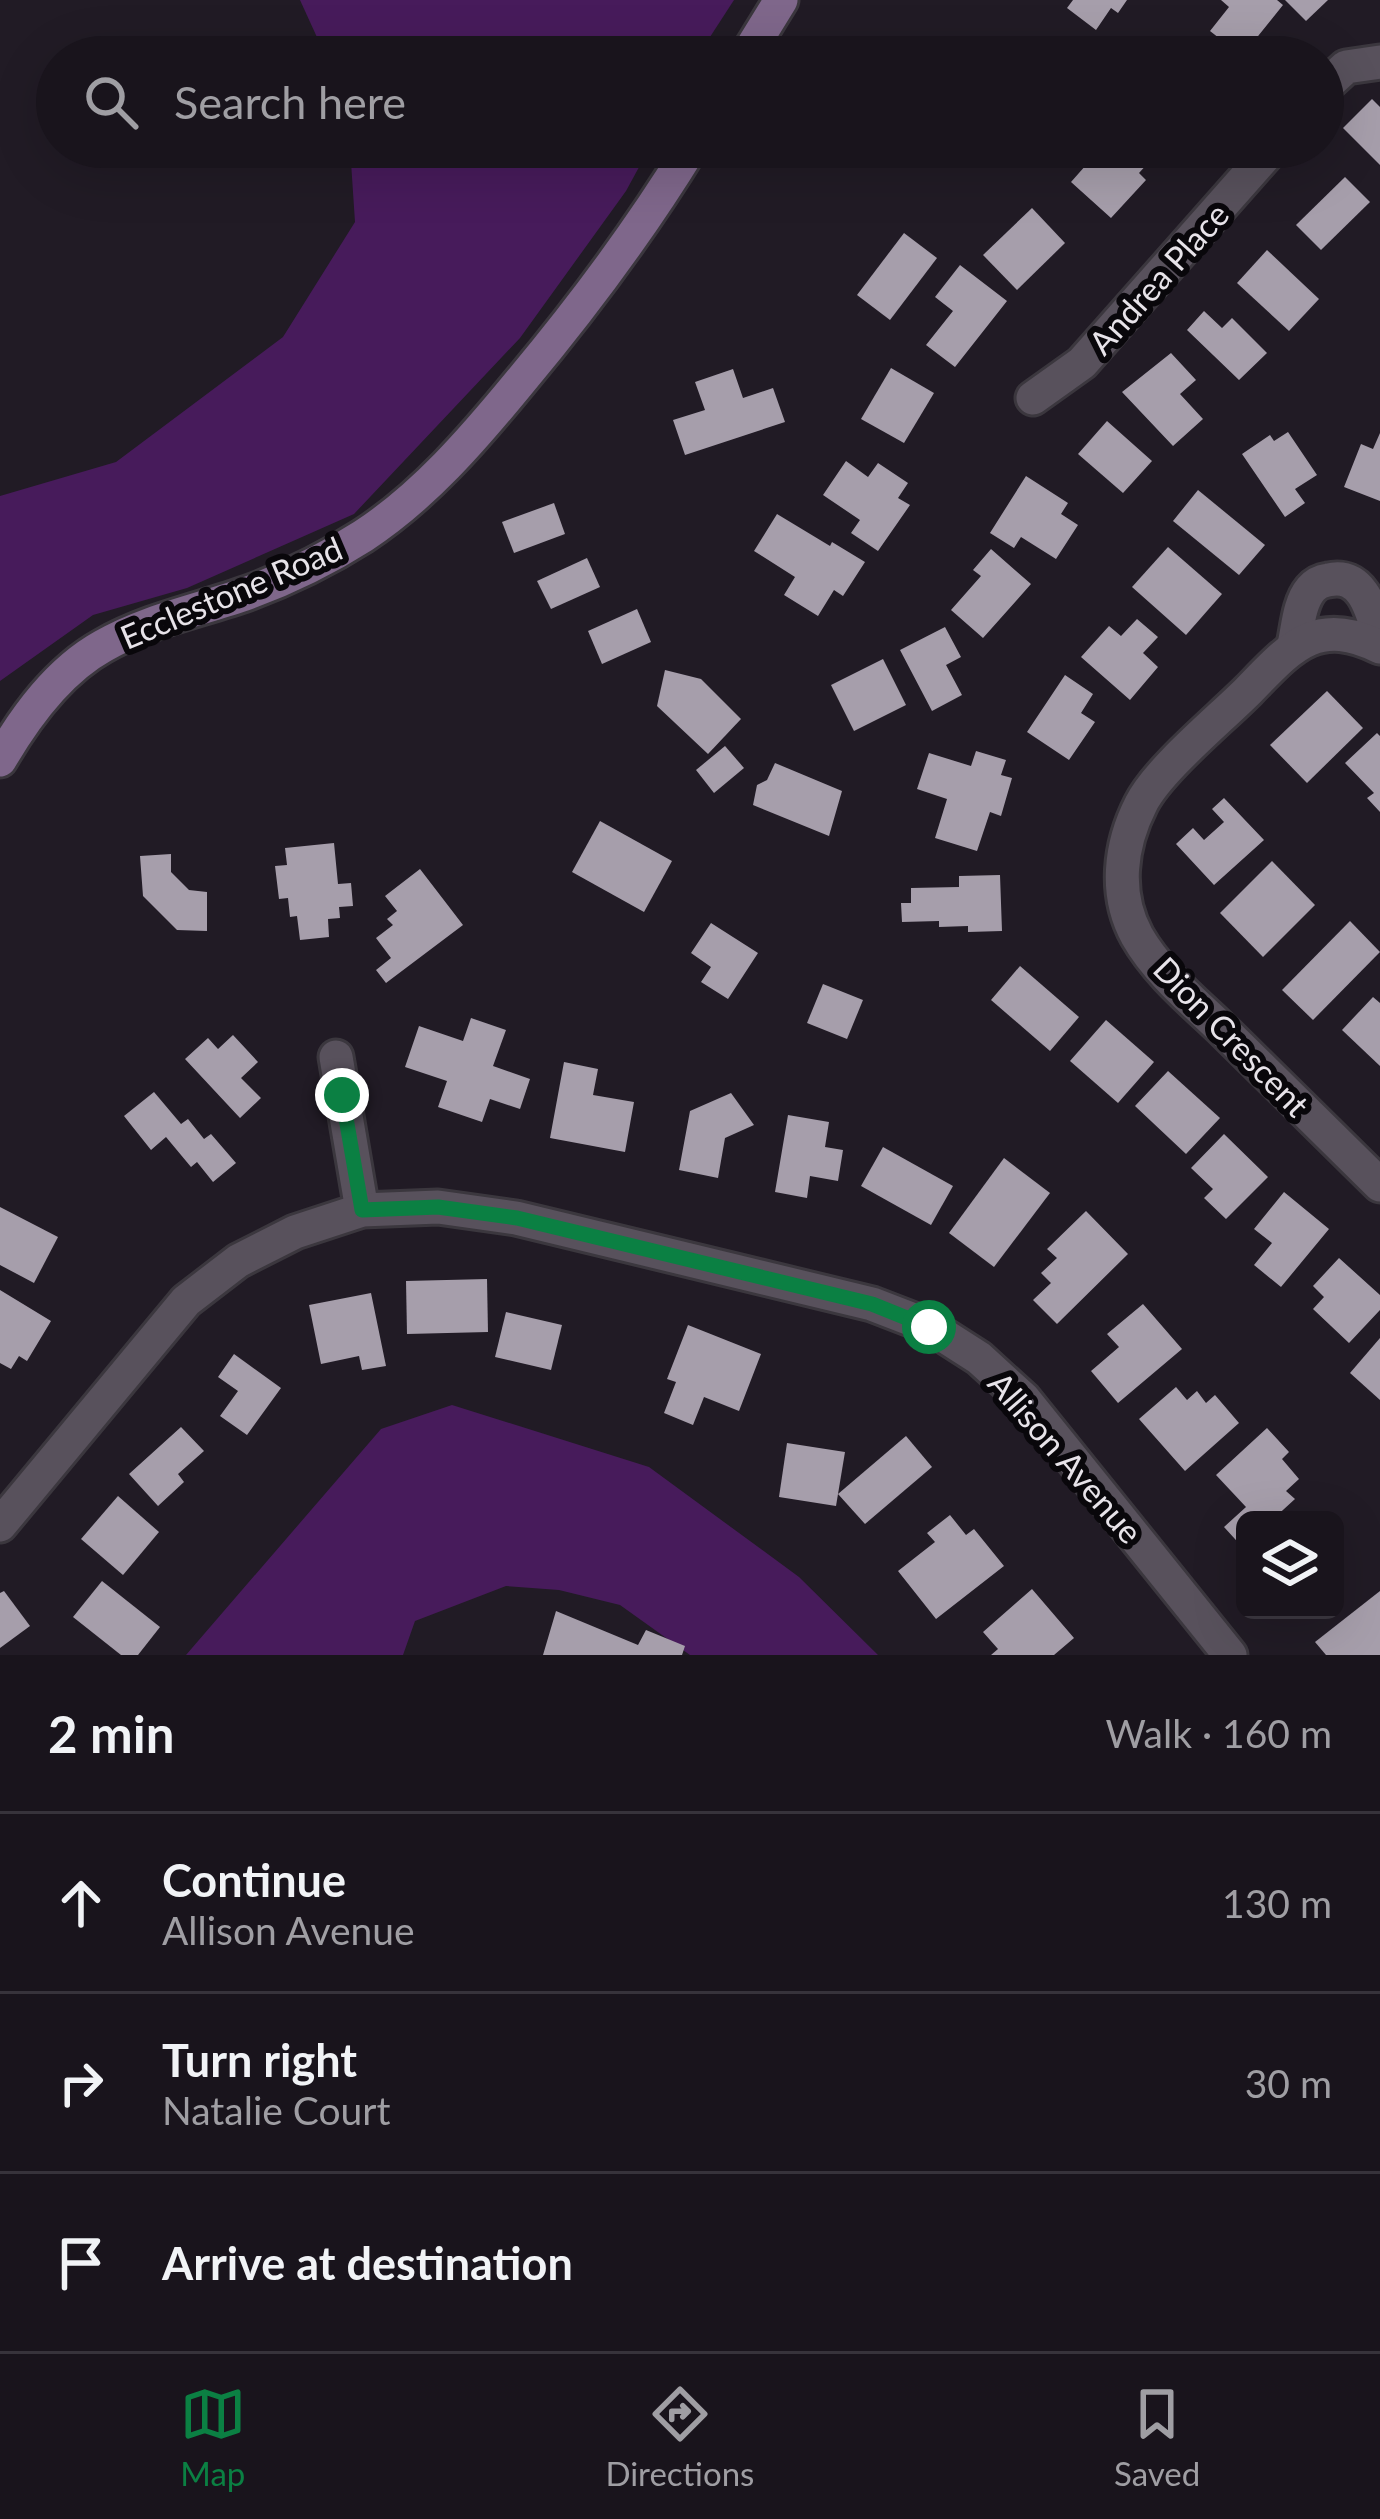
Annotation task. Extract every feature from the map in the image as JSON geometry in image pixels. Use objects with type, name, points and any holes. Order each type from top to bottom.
[{"type":"main road","points":[[759,36],[781,0]]},
{"type":"main road","name":"Ecclestone Road","points":[[0,760],[56,683],[100,647],[154,622],[249,592],[313,565],[365,535],[416,495],[474,438],[572,319],[676,168]]},
{"type":"street","points":[[1344,69],[1380,62]]},
{"type":"street","name":"Andrea Place","points":[[1033,398],[1082,363],[1254,168]]},
{"type":"street","name":"Dion Crescent","points":[[1294,645],[1310,590],[1322,581],[1340,578],[1364,594],[1380,642]]},
{"type":"street","name":"Dion Crescent","points":[[1380,642],[1336,634],[1294,645],[1143,799],[1121,864],[1125,902],[1138,936],[1170,978],[1380,1186]]},
{"type":"street","points":[[336,1057],[362,1210]]},
{"type":"street","name":"Allison Avenue","points":[[0,1525],[186,1300],[238,1261],[295,1232],[362,1210],[438,1207],[517,1218],[872,1304],[929,1327],[980,1358],[1024,1399],[1230,1655]]},
{"type":"shaded area","points":[[300,0],[734,0],[711,36],[316,36]]},
{"type":"shaded area","points":[[351,168],[639,168],[520,338],[354,514],[187,588],[93,615],[0,681],[0,496],[116,462],[283,337],[355,222]]},
{"type":"shaded area","points":[[452,1405],[649,1467],[799,1577],[878,1655],[690,1655],[620,1605],[559,1590],[506,1586],[415,1621],[403,1655],[186,1655],[381,1429]]},
{"type":"building","points":[[1073,0],[1127,0],[1118,13],[1111,8],[1096,30],[1067,8]]},
{"type":"building","points":[[1221,0],[1277,0],[1283,5],[1258,36],[1216,36],[1210,31],[1229,7]]},
{"type":"building","points":[[1285,0],[1328,0],[1306,21]]},
{"type":"building","points":[[1372,99],[1380,107],[1380,165],[1344,129]]},
{"type":"building","points":[[1083,168],[1144,168],[1139,173],[1146,180],[1111,218],[1071,182]]},
{"type":"building","points":[[1345,177],[1370,202],[1321,250],[1296,225]]},
{"type":"building","points":[[1032,208],[1065,243],[1017,290],[983,255]]},
{"type":"building","points":[[904,233],[937,258],[890,320],[857,295]]},
{"type":"building","points":[[1267,250],[1319,299],[1289,331],[1237,283]]},
{"type":"building","points":[[960,265],[1007,301],[955,367],[926,345],[953,311],[935,297]]},
{"type":"building","points":[[1204,311],[1222,328],[1232,318],[1267,353],[1239,380],[1187,330]]},
{"type":"building","points":[[1171,353],[1196,380],[1180,394],[1203,419],[1173,446],[1122,392]]},
{"type":"building","points":[[891,368],[934,393],[904,443],[861,419]]},
{"type":"building","points":[[733,369],[743,398],[773,388],[785,422],[685,455],[673,420],[705,410],[695,382]]},
{"type":"building","points":[[1107,421],[1152,461],[1123,493],[1078,454]]},
{"type":"building","points":[[1288,432],[1317,475],[1295,489],[1305,503],[1285,517],[1242,454],[1270,435],[1274,441]]},
{"type":"building","points":[[1380,433],[1380,501],[1344,487],[1361,444],[1373,449]]},
{"type":"building","points":[[846,461],[868,477],[878,463],[908,483],[898,498],[910,505],[878,551],[851,533],[860,520],[823,495]]},
{"type":"building","points":[[1026,476],[1068,503],[1061,514],[1078,525],[1056,559],[1021,537],[1014,548],[990,533]]},
{"type":"building","points":[[1198,490],[1265,545],[1239,575],[1173,521]]},
{"type":"building","points":[[554,503],[565,534],[514,553],[502,522]]},
{"type":"building","points":[[777,514],[865,562],[843,596],[834,590],[818,616],[784,595],[795,577],[754,551]]},
{"type":"building","points":[[1168,547],[1222,594],[1186,635],[1132,587]]},
{"type":"building","points":[[991,549],[1031,584],[983,638],[951,610],[981,576],[973,570]]},
{"type":"building","points":[[587,558],[600,587],[551,609],[537,581]]},
{"type":"building","points":[[637,609],[651,642],[602,664],[588,631]]},
{"type":"building","points":[[1137,619],[1158,637],[1143,653],[1158,667],[1130,700],[1081,657],[1109,626],[1121,636]]},
{"type":"building","points":[[945,627],[961,657],[946,665],[962,695],[932,711],[900,650]]},
{"type":"building","points":[[883,659],[906,705],[854,731],[831,685]]},
{"type":"building","points":[[665,670],[701,679],[741,719],[708,754],[657,706]]},
{"type":"building","points":[[1065,675],[1093,694],[1081,713],[1095,722],[1069,760],[1027,732]]},
{"type":"building","points":[[1327,691],[1363,728],[1307,783],[1270,745]]},
{"type":"building","points":[[1377,733],[1380,812],[1367,798],[1374,793],[1345,763]]},
{"type":"building","points":[[725,746],[744,768],[714,793],[696,770]]},
{"type":"building","points":[[976,751],[1006,760],[1001,775],[1012,778],[1001,816],[990,812],[977,851],[935,838],[947,799],[917,789],[929,753],[971,766]]},
{"type":"building","points":[[775,763],[842,791],[829,836],[753,805],[757,785],[767,780]]},
{"type":"building","points":[[1224,798],[1264,840],[1214,885],[1176,844],[1193,828],[1204,840],[1224,822],[1212,809]]},
{"type":"building","points":[[600,821],[672,861],[644,912],[572,872]]},
{"type":"building","points":[[334,843],[338,884],[351,883],[353,906],[339,907],[340,918],[328,919],[329,937],[300,940],[297,916],[290,917],[288,898],[279,899],[275,866],[287,865],[285,848]]},
{"type":"building","points":[[171,854],[171,872],[189,890],[207,892],[207,931],[177,930],[143,896],[140,856]]},
{"type":"building","points":[[1272,861],[1315,905],[1263,957],[1220,913]]},
{"type":"building","points":[[420,869],[463,925],[386,983],[376,970],[391,958],[376,938],[393,925],[387,919],[397,911],[385,896]]},
{"type":"building","points":[[1000,875],[1002,931],[968,932],[968,926],[939,927],[939,921],[902,922],[901,903],[911,903],[911,888],[959,887],[959,876]]},
{"type":"building","points":[[1350,921],[1380,952],[1313,1020],[1282,990]]},
{"type":"building","points":[[711,923],[758,953],[728,999],[701,982],[711,967],[691,953]]},
{"type":"building","points":[[1020,966],[1079,1017],[1050,1051],[991,1000]]},
{"type":"building","points":[[823,984],[863,1000],[847,1039],[807,1023]]},
{"type":"building","points":[[1373,997],[1380,1003],[1380,1066],[1342,1030]]},
{"type":"building","points":[[471,1018],[506,1030],[493,1066],[530,1079],[520,1109],[490,1099],[482,1122],[438,1107],[447,1081],[405,1067],[419,1026],[463,1041]]},
{"type":"building","points":[[1106,1020],[1154,1062],[1118,1103],[1070,1061]]},
{"type":"building","points":[[233,1035],[258,1062],[241,1078],[261,1098],[240,1118],[185,1059],[208,1038],[218,1049]]},
{"type":"building","points":[[564,1062],[598,1069],[593,1095],[634,1102],[625,1152],[550,1138]]},
{"type":"building","points":[[1168,1071],[1220,1118],[1186,1154],[1135,1106]]},
{"type":"building","points":[[154,1092],[181,1124],[188,1119],[204,1139],[211,1134],[236,1163],[213,1182],[197,1162],[191,1167],[166,1137],[151,1150],[124,1116]]},
{"type":"building","points":[[731,1093],[754,1125],[725,1138],[718,1178],[679,1170],[690,1111]]},
{"type":"building","points":[[788,1115],[829,1122],[825,1147],[843,1150],[838,1181],[810,1176],[807,1198],[775,1192]]},
{"type":"building","points":[[1224,1134],[1268,1177],[1226,1219],[1204,1198],[1213,1189],[1191,1168]]},
{"type":"building","points":[[883,1147],[953,1186],[931,1225],[861,1186]]},
{"type":"building","points":[[1004,1158],[1050,1193],[994,1267],[949,1233]]},
{"type":"building","points":[[1284,1192],[1329,1229],[1281,1287],[1254,1265],[1272,1243],[1254,1229]]},
{"type":"building","points":[[0,1207],[58,1237],[34,1283],[0,1265]]},
{"type":"building","points":[[1086,1211],[1128,1254],[1057,1324],[1033,1300],[1051,1283],[1041,1273],[1057,1258],[1047,1249]]},
{"type":"building","points":[[1339,1258],[1380,1295],[1380,1310],[1349,1343],[1313,1309],[1324,1297],[1313,1286]]},
{"type":"building","points":[[487,1279],[488,1332],[407,1334],[406,1281]]},
{"type":"building","points":[[0,1290],[51,1321],[27,1361],[19,1356],[11,1369],[0,1363]]},
{"type":"building","points":[[371,1293],[386,1366],[362,1370],[359,1356],[321,1364],[309,1305]]},
{"type":"building","points":[[1143,1304],[1182,1349],[1118,1403],[1091,1371],[1119,1347],[1107,1334]]},
{"type":"building","points":[[506,1312],[562,1325],[551,1370],[495,1357]]},
{"type":"building","points":[[688,1325],[761,1354],[739,1411],[704,1397],[693,1425],[664,1413],[676,1382],[667,1379]]},
{"type":"building","points":[[1380,1338],[1380,1400],[1350,1373]]},
{"type":"building","points":[[234,1354],[281,1388],[247,1435],[220,1416],[238,1391],[218,1377]]},
{"type":"building","points":[[1176,1387],[1187,1400],[1197,1391],[1206,1403],[1215,1395],[1239,1423],[1185,1471],[1139,1419]]},
{"type":"building","points":[[181,1427],[204,1451],[178,1474],[184,1482],[158,1506],[129,1474]]},
{"type":"building","points":[[1267,1428],[1289,1452],[1282,1459],[1299,1479],[1286,1491],[1295,1499],[1282,1511],[1242,1511],[1246,1507],[1216,1475]]},
{"type":"building","points":[[906,1436],[932,1467],[865,1524],[838,1494]]},
{"type":"building","points":[[787,1443],[845,1452],[836,1506],[779,1497]]},
{"type":"building","points":[[118,1496],[159,1532],[123,1575],[81,1539]]},
{"type":"building","points":[[950,1515],[966,1535],[974,1529],[1004,1566],[936,1619],[898,1571],[935,1542],[927,1533]]},
{"type":"building","points":[[1236,1516],[1236,1540],[1224,1527]]},
{"type":"building","points":[[102,1581],[160,1627],[138,1655],[121,1655],[73,1617]]},
{"type":"building","points":[[1032,1589],[1074,1638],[1054,1655],[991,1655],[998,1649],[983,1632]]},
{"type":"building","points":[[4,1591],[30,1626],[0,1648],[0,1593]]},
{"type":"building","points":[[1380,1591],[1380,1655],[1326,1655],[1315,1642]]},
{"type":"building","points":[[556,1611],[638,1645],[646,1630],[685,1646],[682,1655],[543,1655]]},
{"type":"route","points":[[342,1095],[362,1210],[438,1207],[517,1218],[872,1304],[929,1327]]}]
